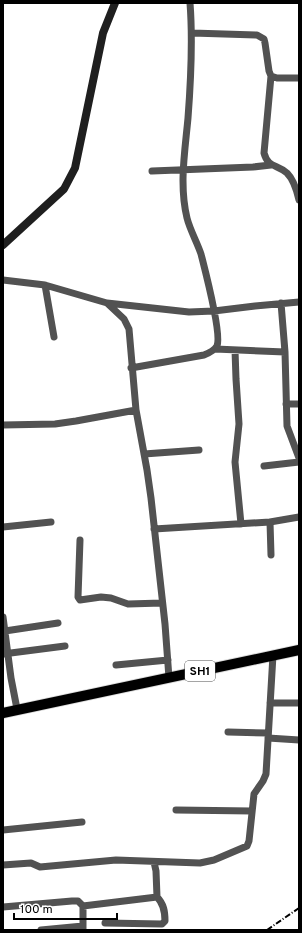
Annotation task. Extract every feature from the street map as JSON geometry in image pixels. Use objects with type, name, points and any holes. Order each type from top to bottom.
[{"type":"main road","name":"SH1","points":[[3,713],[299,650]]},
{"type":"street","points":[[3,245],[64,189],[75,168],[103,33],[115,3]]},
{"type":"street","points":[[190,3],[192,32],[191,78],[184,169],[184,199],[188,222],[201,253],[214,311],[218,338],[215,349]]},
{"type":"street","points":[[192,32],[253,34],[260,36],[265,43],[271,76],[263,146],[265,158],[271,165],[286,173],[298,188],[299,200]]},
{"type":"street","points":[[271,76],[277,78],[299,78]]},
{"type":"street","points":[[152,171],[271,165]]},
{"type":"street","points":[[3,280],[45,285],[108,303],[177,311],[214,311],[299,302]]},
{"type":"street","points":[[45,285],[54,337]]},
{"type":"street","points":[[108,303],[118,312],[129,329],[131,368],[154,529],[169,678]]},
{"type":"street","points":[[281,303],[285,352],[287,426],[299,458]]},
{"type":"street","points":[[131,368],[204,355],[215,349],[285,352]]},
{"type":"street","points":[[235,350],[239,424],[235,462],[241,524]]},
{"type":"street","points":[[286,404],[299,404]]},
{"type":"street","points":[[3,424],[55,424],[136,410]]},
{"type":"street","points":[[144,454],[199,450]]},
{"type":"street","points":[[264,466],[299,462]]},
{"type":"street","points":[[154,529],[270,522],[299,517]]},
{"type":"street","points":[[3,527],[51,522]]},
{"type":"street","points":[[270,522],[271,555]]},
{"type":"street","points":[[80,540],[78,597],[80,600],[101,597],[111,598],[128,604],[162,603]]},
{"type":"street","points":[[3,617],[6,654],[17,709]]},
{"type":"street","points":[[5,630],[58,623]]},
{"type":"street","points":[[6,654],[65,646]]},
{"type":"street","points":[[3,865],[31,863],[40,867],[116,860],[200,863],[214,860],[247,846],[255,792],[266,774],[273,655]]},
{"type":"street","points":[[116,665],[168,660]]},
{"type":"street","points":[[270,703],[299,703]]},
{"type":"street","points":[[228,732],[268,735],[299,740]]},
{"type":"street","points":[[176,810],[252,812]]},
{"type":"street","points":[[3,830],[82,822]]},
{"type":"street","points":[[105,923],[162,924],[165,921],[162,902],[157,897],[156,871],[154,862]]},
{"type":"street","points":[[83,906],[157,897]]},
{"type":"street","points":[[3,907],[72,901],[78,901],[83,906],[83,928],[41,930]]},
{"type":"railway","points":[[267,930],[299,908]]}]
